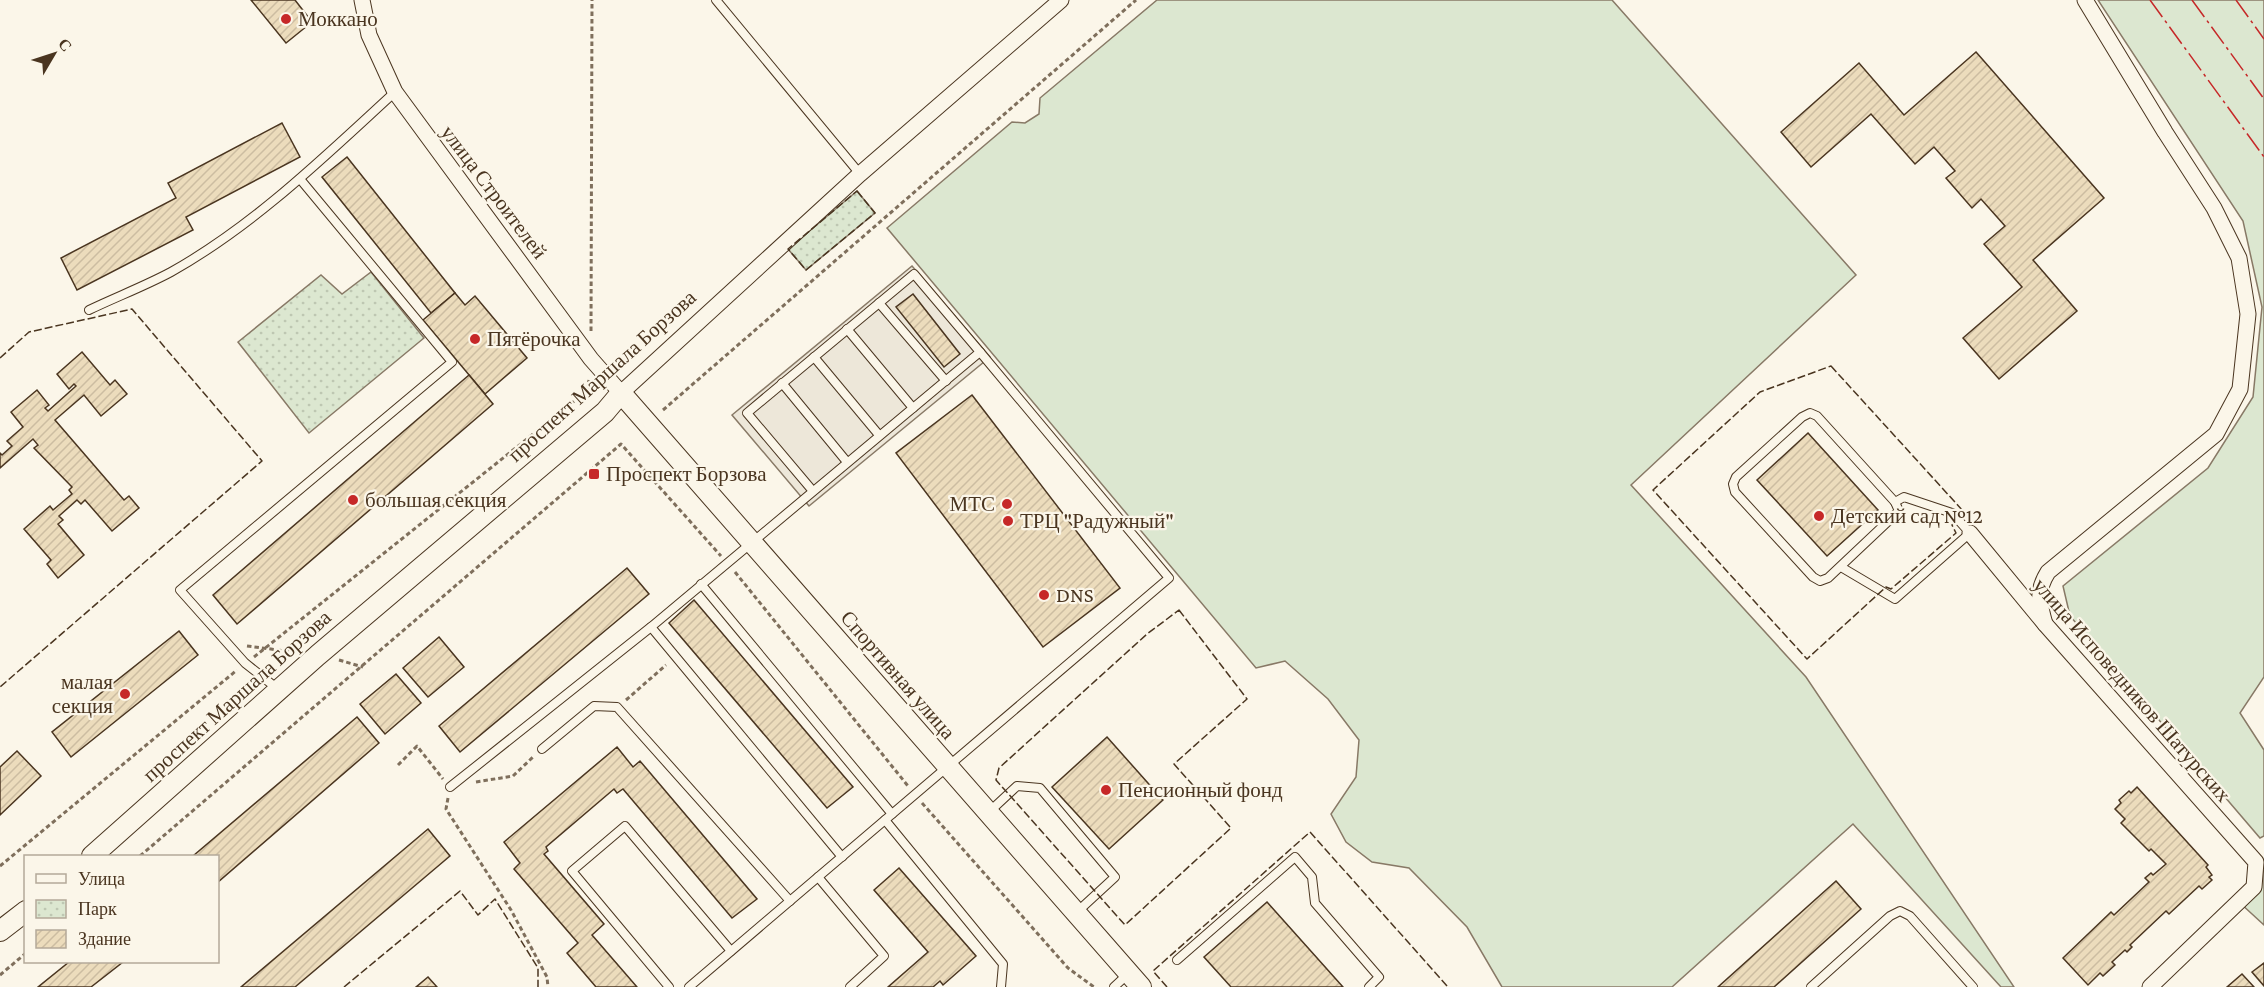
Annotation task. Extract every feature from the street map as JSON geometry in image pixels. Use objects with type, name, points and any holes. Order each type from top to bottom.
[{"type":"street","name":"улица Строителей","points":[[362,0],[369,35],[394,92],[591,359],[621,393]]},
{"type":"street","name":"проспект Маршала Борзова","points":[[93,855],[279,690],[605,412],[621,393],[860,174],[1061,0]]},
{"type":"street","points":[[2045,624],[2038,601],[2040,585],[2048,572],[2216,434],[2240,388],[2248,314],[2239,258],[2214,208],[2164,132],[2085,0]]},
{"type":"street","name":"Спортивная улица","points":[[621,393],[1135,980]]},
{"type":"street","name":"улица Исповедников Шатурских","points":[[1970,533],[2045,624],[2256,862],[2257,876],[2254,887],[2240,903],[2150,987]]},
{"type":"street","points":[[0,931],[24,913]]},
{"type":"lane","points":[[716,0],[860,174]]},
{"type":"lane","points":[[88,310],[171,272],[226,236],[300,178],[394,92]]},
{"type":"lane","points":[[279,690],[245,663],[180,590],[452,362],[300,178]]},
{"type":"lane","points":[[689,987],[1168,578],[914,274],[747,412],[812,490]]},
{"type":"lane","points":[[879,303],[946,381]]},
{"type":"lane","points":[[847,329],[913,408]]},
{"type":"lane","points":[[450,787],[651,627],[750,541],[980,352]]},
{"type":"lane","points":[[814,357],[879,435]]},
{"type":"lane","points":[[782,383],[847,462]]},
{"type":"lane","points":[[1810,413],[1817,416],[1895,502],[1899,511],[1894,519],[1840,567],[1828,578],[1820,581],[1813,577],[1736,492],[1733,484],[1736,477],[1802,417],[1810,413]]},
{"type":"lane","points":[[1840,567],[1894,599],[1970,533],[1952,513],[1904,497],[1895,502]]},
{"type":"lane","points":[[701,584],[892,814]]},
{"type":"lane","points":[[651,627],[842,857]]},
{"type":"lane","points":[[542,749],[594,706],[617,706],[790,901]]},
{"type":"lane","points":[[987,813],[1017,786],[1040,788],[1115,877],[1076,913]]},
{"type":"lane","points":[[885,820],[1003,964],[1001,987]]},
{"type":"lane","points":[[669,987],[572,871],[625,826],[731,951]]},
{"type":"lane","points":[[1177,960],[1295,856],[1312,877],[1314,903],[1379,977],[1369,987]]},
{"type":"lane","points":[[818,877],[884,956],[850,987]]},
{"type":"lane","points":[[1811,987],[1890,916],[1900,911],[1910,916],[1973,987]]},
{"type":"lane","points":[[1114,987],[1135,980]]},
{"type":"path","points":[[0,866],[245,663],[586,392],[591,359],[592,0]]},
{"type":"path","points":[[663,410],[1136,0]]},
{"type":"path","points":[[141,855],[621,444],[727,562],[915,794],[1068,968],[1094,987]]},
{"type":"path","points":[[617,706],[676,657]]},
{"type":"path","points":[[398,765],[417,746],[450,787],[446,809],[510,910],[547,977],[548,987]]},
{"type":"path","points":[[450,787],[513,776],[542,749]]},
{"type":"path","points":[[0,975],[24,955]]},
{"type":"green space","points":[[1157,0],[1612,0],[1856,275],[1631,485],[1806,677],[2014,987],[2001,987],[1853,824],[1672,987],[1502,987],[1467,927],[1409,868],[1372,862],[1346,842],[1331,814],[1356,777],[1359,740],[1328,699],[1285,661],[1256,668],[887,228],[1012,122],[1025,123],[1039,114],[1040,98]]},
{"type":"green space","points":[[2098,0],[2264,0],[2264,677],[2240,713],[2264,750],[2264,836],[2260,838],[2070,616],[2063,586],[2208,468],[2253,397],[2262,307],[2243,221]]},
{"type":"green space","points":[[857,191],[875,213],[806,270],[788,249]]},
{"type":"green space","points":[[371,272],[424,338],[309,433],[238,342],[321,275],[342,294]]},
{"type":"green space","points":[[2264,870],[2264,925],[2240,903]]},
{"type":"shaded area","points":[[912,266],[990,357],[809,506],[732,415]]},
{"type":"building","points":[[251,0],[295,0],[312,22],[286,43]]},
{"type":"building","points":[[1976,52],[2104,198],[2033,260],[2077,311],[1999,379],[1963,338],[2022,287],[1984,244],[2005,226],[1981,199],[1972,208],[1946,178],[1955,171],[1934,147],[1915,164],[1871,114],[1811,167],[1781,132],[1859,63],[1904,115]]},
{"type":"building","points":[[282,123],[300,157],[186,217],[193,230],[77,290],[61,258],[176,198],[168,183]]},
{"type":"building","points":[[347,157],[455,293],[431,313],[322,177]]},
{"type":"building","name":"Пятёрочка","points":[[455,293],[465,305],[475,296],[527,358],[485,394],[423,320]]},
{"type":"building","points":[[913,294],[960,354],[944,367],[896,307]]},
{"type":"building","points":[[82,352],[110,385],[115,380],[127,394],[101,416],[84,395],[55,420],[124,500],[129,496],[139,508],[112,531],[85,500],[81,504],[77,500],[59,516],[63,520],[58,524],[84,555],[58,578],[47,564],[51,560],[24,529],[50,506],[53,510],[72,494],[69,490],[72,487],[34,448],[38,445],[33,439],[0,468],[0,453],[2,455],[12,446],[7,441],[23,427],[11,412],[37,390],[49,405],[45,408],[48,411],[76,386],[74,384],[69,389],[57,374]]},
{"type":"building","name":"большая секция","points":[[469,375],[493,404],[237,624],[213,595]]},
{"type":"building","name":"ТРЦ \"Радужный\"","points":[[972,395],[1120,588],[1043,647],[896,453]]},
{"type":"building","points":[[1808,433],[1878,510],[1827,556],[1757,480]]},
{"type":"building","points":[[627,568],[649,594],[460,752],[439,726]]},
{"type":"building","points":[[694,600],[853,787],[827,808],[669,623]]},
{"type":"building","name":"малая секция","points":[[179,631],[198,655],[71,757],[52,732]]},
{"type":"building","points":[[439,637],[464,667],[428,697],[403,668]]},
{"type":"building","points":[[396,674],[421,703],[385,734],[360,704]]},
{"type":"building","points":[[357,717],[379,743],[219,881],[219,855],[194,855]]},
{"type":"building","points":[[1107,737],[1163,800],[1109,849],[1052,787]]},
{"type":"building","points":[[617,747],[633,767],[640,761],[757,899],[732,918],[623,789],[617,793],[614,789],[546,847],[548,851],[544,854],[604,924],[592,935],[637,987],[596,987],[567,953],[578,943],[514,869],[520,863],[504,842]]},
{"type":"building","points":[[17,751],[41,776],[0,815],[0,767]]},
{"type":"building","points":[[2137,787],[2208,865],[2206,867],[2212,875],[2209,877],[2212,880],[2202,889],[2199,886],[2169,914],[2166,911],[2130,945],[2132,947],[2127,952],[2125,950],[2112,962],[2115,965],[2103,976],[2100,973],[2088,985],[2063,958],[2111,912],[2114,915],[2149,882],[2145,878],[2151,873],[2153,875],[2166,864],[2151,849],[2149,851],[2121,823],[2125,819],[2115,809],[2121,803],[2119,800]]},
{"type":"building","points":[[428,829],[450,856],[295,987],[241,987]]},
{"type":"building","points":[[899,868],[976,956],[943,985],[940,981],[933,987],[888,987],[928,952],[874,890]]},
{"type":"building","points":[[1836,881],[1861,909],[1774,987],[1718,987]]},
{"type":"building","points":[[1267,902],[1343,987],[1231,987],[1204,957]]},
{"type":"building","points":[[68,963],[122,963],[91,987],[38,987]]},
{"type":"building","points":[[2264,963],[2264,986],[2252,972]]},
{"type":"building","points":[[2242,974],[2254,987],[2227,987]]},
{"type":"building","points":[[428,977],[437,987],[416,987]]},
{"type":"fence","points":[[857,191],[875,213],[806,270],[788,249],[857,191]]},
{"type":"fence","points":[[0,358],[29,332],[132,309],[262,461],[0,687]]},
{"type":"fence","points":[[1831,366],[1964,512],[1952,525],[1956,533],[1891,589],[1886,587],[1807,659],[1653,490],[1760,392],[1831,366]]},
{"type":"fence","points":[[1179,610],[1247,699],[1174,764],[1231,828],[1125,925],[996,780],[999,768],[1147,634],[1179,610]]},
{"type":"fence","points":[[1167,987],[1153,971],[1310,832],[1448,987]]},
{"type":"fence","points":[[344,987],[460,891],[478,915],[495,899],[538,968],[538,987]]},
{"type":"power","points":[[2150,0],[2264,157]]},
{"type":"power","points":[[2192,0],[2264,99]]},
{"type":"power","points":[[2236,0],[2264,39]]},
{"type":"place","name":"Моккано","points":[[286,19]]},
{"type":"place","name":"Пятёрочка","points":[[475,339]]},
{"type":"place","name":"Проспект Борзова","points":[[594,474]]},
{"type":"place","name":"большая секция","points":[[353,500]]},
{"type":"place","name":"МТС","points":[[1007,504]]},
{"type":"place","name":"Детский сад №12","points":[[1819,516]]},
{"type":"place","name":"ТРЦ \"Радужный\"","points":[[1008,521]]},
{"type":"place","name":"DNS","points":[[1044,595]]},
{"type":"place","name":"малая секция","points":[[125,694]]},
{"type":"place","name":"Пенсионный фонд","points":[[1106,790]]}]
